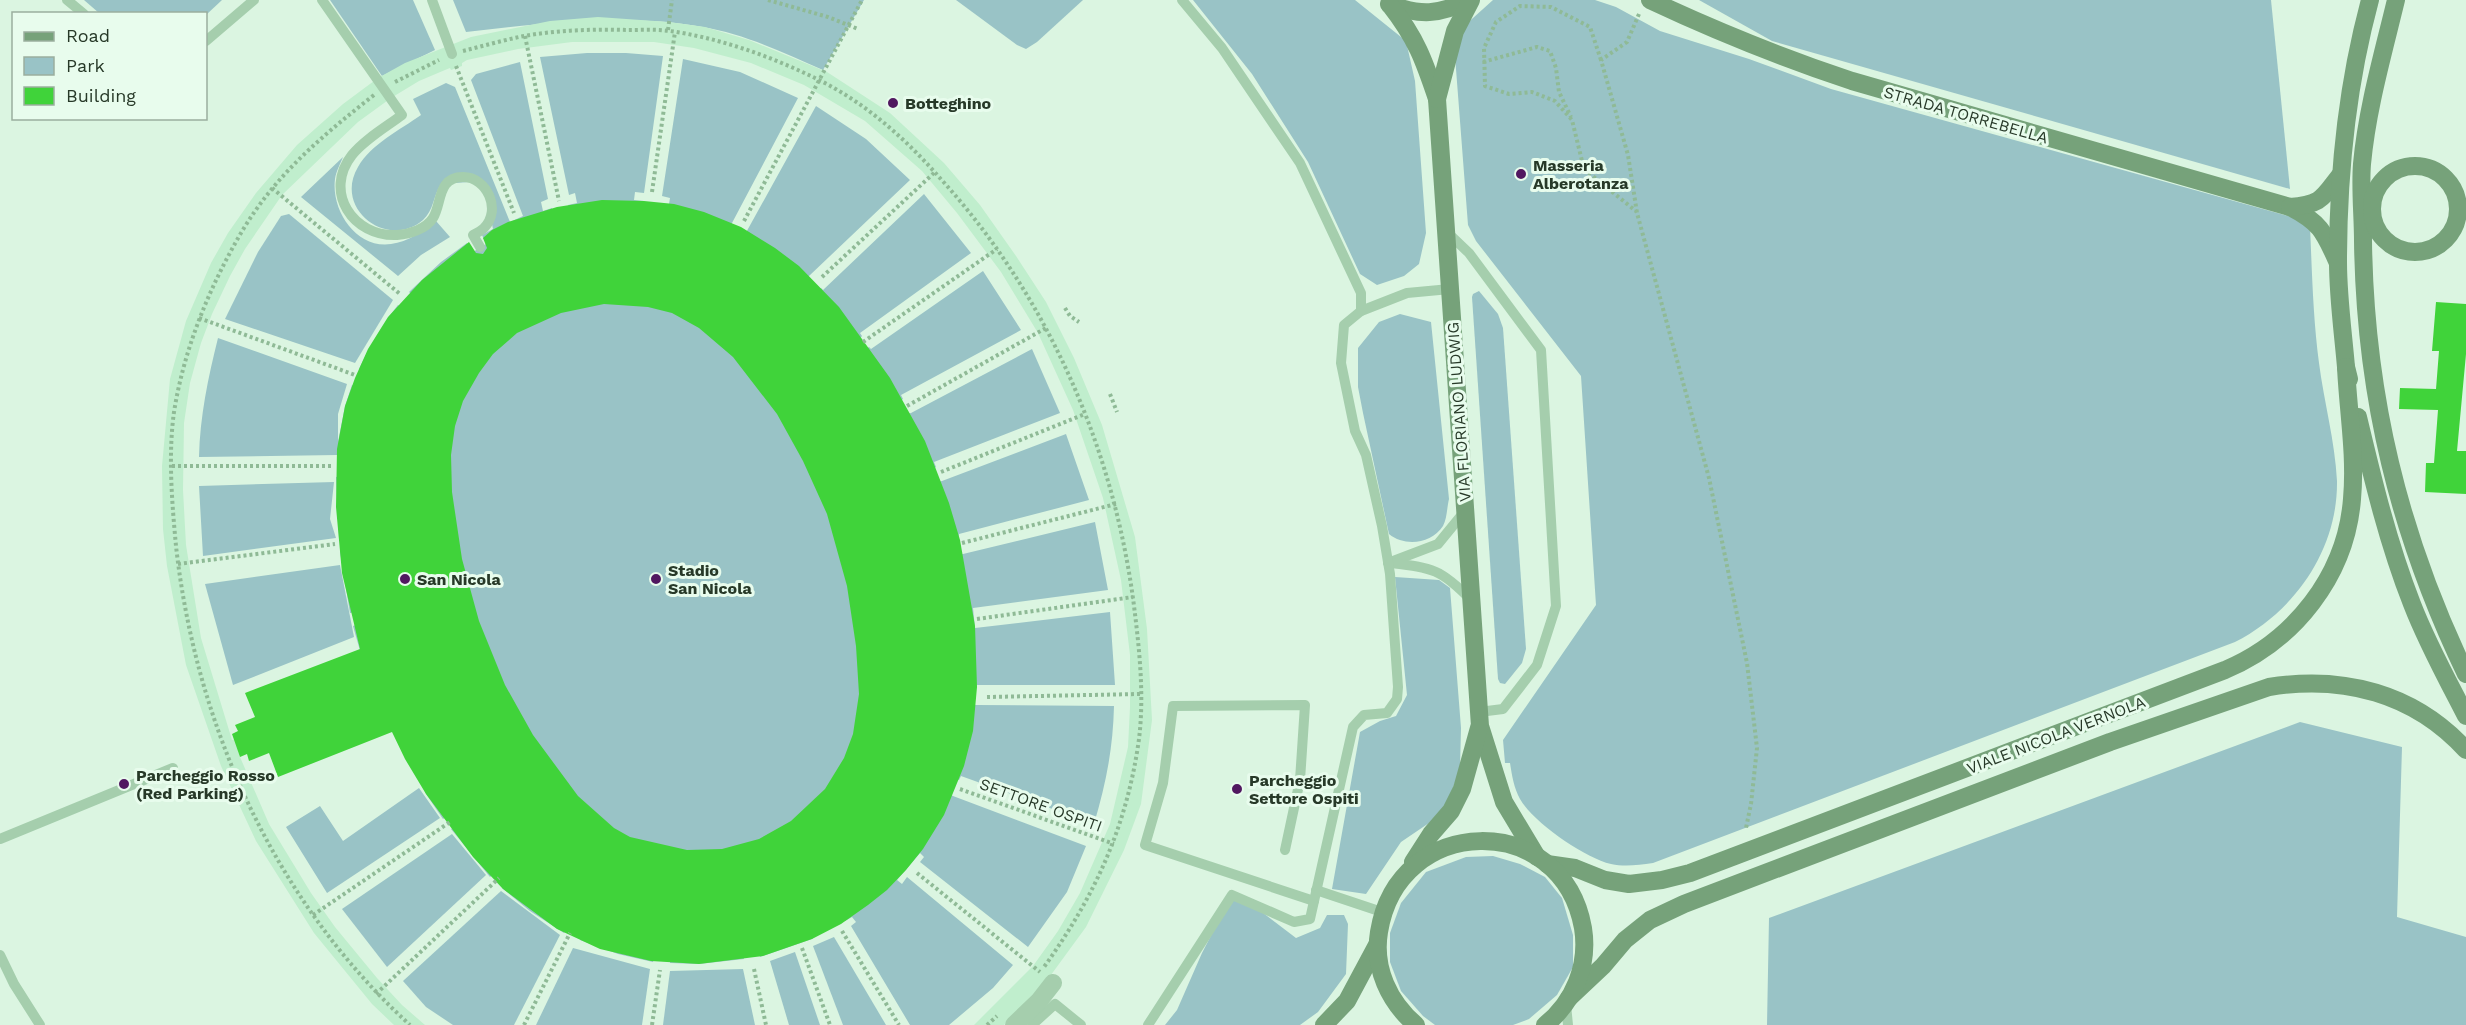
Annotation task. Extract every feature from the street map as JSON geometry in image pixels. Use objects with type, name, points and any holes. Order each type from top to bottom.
[{"type":"main road","points":[[1386,2],[1410,11],[1432,13],[1454,8],[1470,0]]},
{"type":"main road","points":[[1437,99],[1455,31],[1470,0]]},
{"type":"main road","points":[[2370,0],[2353,75],[2341,174],[2338,263],[2346,367],[2378,502],[2398,566],[2437,661],[2466,716]]},
{"type":"main road","points":[[2396,0],[2375,86],[2362,165],[2367,325],[2372,371],[2390,470],[2421,572],[2466,674]]},
{"type":"main road","points":[[1386,2],[1405,23],[1419,48],[1437,99]]},
{"type":"main road","name":"STRADA TORREBELLA","points":[[1645,5],[1794,62],[1852,81],[2290,207]]},
{"type":"main road","name":"VIA FLORIANO LUDWIG","points":[[1437,99],[1479,719]]},
{"type":"main road","points":[[2362,165],[2375,228],[2383,239],[2402,250],[2422,252],[2435,248],[2466,230]]},
{"type":"main road","points":[[2363,243],[2375,191],[2383,179],[2407,166],[2421,165],[2446,178],[2454,189],[2462,208],[2447,239]]},
{"type":"main road","points":[[2290,207],[2312,205],[2321,200],[2341,174]]},
{"type":"main road","points":[[2290,207],[2315,221],[2324,233],[2338,263]]},
{"type":"main road","name":"VIALE NICOLA VERNOLA","points":[[1542,860],[1575,868],[1605,880],[1629,884],[1662,880],[1690,873],[2225,670],[2260,654],[2292,627],[2321,590],[2349,523],[2352,467],[2346,367]]},
{"type":"main road","name":"VIALE NICOLA VERNOLA","points":[[1559,1016],[1625,940],[1650,921],[1684,904],[2099,746],[2269,687],[2325,682],[2386,695],[2415,709],[2439,725],[2466,750]]},
{"type":"main road","points":[[1479,719],[1504,802],[1542,860],[1567,886],[1580,912],[1585,942],[1581,971],[1559,1016]]},
{"type":"main road","points":[[1416,1025],[1403,1014],[1389,993],[1380,970],[1377,945],[1382,912],[1392,890],[1431,834],[1451,811],[1462,789],[1479,719]]},
{"type":"main road","points":[[1408,870],[1426,856],[1448,846],[1470,841],[1493,841],[1516,846],[1542,860]]},
{"type":"main road","points":[[1324,1025],[1347,1001],[1377,945]]},
{"type":"street","points":[[1008,1019],[1039,1001],[1047,978]]},
{"type":"lane","points":[[67,0],[82,12]]},
{"type":"lane","points":[[207,40],[254,0]]},
{"type":"lane","points":[[322,0],[402,115],[352,155],[340,183],[343,203],[357,224],[379,235],[400,235],[421,229],[434,217],[441,191],[449,182],[461,177],[475,180],[486,189],[491,206],[486,227],[473,235],[480,247]]},
{"type":"lane","points":[[432,0],[452,54]]},
{"type":"lane","points":[[1182,0],[1222,48],[1300,163],[1361,293],[1360,311]]},
{"type":"lane","points":[[1446,231],[1468,253],[1541,350],[1556,606],[1537,665],[1503,708],[1479,719]]},
{"type":"lane","points":[[1148,1025],[1232,895],[1294,922],[1310,919],[1353,727],[1364,715],[1388,712],[1397,699],[1398,687],[1388,562],[1368,465],[1355,431],[1341,363],[1344,325],[1360,311],[1407,293],[1450,289]]},
{"type":"lane","points":[[1388,562],[1438,544],[1465,511]]},
{"type":"lane","points":[[1388,562],[1440,572],[1451,579],[1471,600]]},
{"type":"lane","points":[[1285,850],[1300,780],[1305,705],[1173,706],[1163,783],[1145,845],[1315,895],[1382,912]]},
{"type":"lane","points":[[0,838],[173,768]]},
{"type":"lane","points":[[0,955],[14,984],[40,1025]]},
{"type":"lane","points":[[1032,1025],[1055,1005],[1082,1025]]},
{"type":"path","points":[[668,30],[672,0]]},
{"type":"path","points":[[768,0],[828,17],[858,29]]},
{"type":"path","points":[[744,221],[862,0]]},
{"type":"path","points":[[1601,60],[1627,42],[1645,5]]},
{"type":"path","points":[[1572,120],[1555,100],[1532,92],[1509,94],[1485,86],[1484,48],[1496,22],[1520,6],[1551,8],[1590,27],[1628,155],[1637,213],[1709,478],[1747,663],[1757,748],[1746,828]]},
{"type":"path","points":[[410,1025],[376,994],[313,915],[264,838],[231,766],[207,704],[190,635],[178,564],[173,514],[174,414],[186,358],[216,279],[242,231],[272,188],[315,141],[384,87],[452,54],[525,36],[596,29],[668,30],[736,47],[819,79],[875,115],[918,152],[970,210],[998,249],[1046,328],[1085,414],[1116,504],[1126,549],[1140,652],[1139,736],[1129,796],[1114,844],[1047,978]]},
{"type":"path","points":[[652,192],[675,32]]},
{"type":"path","points":[[525,36],[559,201]]},
{"type":"path","points":[[1483,62],[1537,47],[1550,51],[1556,68],[1559,92],[1572,120],[1584,169],[1637,213]]},
{"type":"path","points":[[452,54],[514,213]]},
{"type":"path","points":[[822,277],[935,172]]},
{"type":"path","points":[[272,188],[400,294]]},
{"type":"path","points":[[863,342],[998,249]]},
{"type":"path","points":[[1065,308],[1070,316],[1079,322]]},
{"type":"path","points":[[200,318],[356,375]]},
{"type":"path","points":[[906,405],[1046,328]]},
{"type":"path","points":[[1110,394],[1117,412]]},
{"type":"path","points":[[941,472],[1085,414]]},
{"type":"path","points":[[172,466],[334,466]]},
{"type":"path","points":[[962,543],[1116,504]]},
{"type":"path","points":[[178,564],[335,544]]},
{"type":"path","points":[[977,619],[1133,597]]},
{"type":"path","points":[[987,697],[1140,694]]},
{"type":"path","name":"SETTORE OSPITI","points":[[960,789],[1114,844]]},
{"type":"path","points":[[313,915],[450,822]]},
{"type":"path","points":[[917,873],[1047,978]]},
{"type":"path","points":[[376,994],[499,878]]},
{"type":"path","points":[[842,931],[899,1025]]},
{"type":"path","points":[[524,1025],[570,933]]},
{"type":"path","points":[[802,948],[830,1025]]},
{"type":"path","points":[[754,969],[766,1025]]},
{"type":"path","points":[[652,1025],[660,970]]},
{"type":"path","points":[[1032,981],[1047,978]]},
{"type":"path","points":[[987,1025],[1008,1019]]},
{"type":"green space","points":[[84,0],[222,0],[207,14],[207,12],[98,12]]},
{"type":"green space","points":[[330,0],[413,0],[435,50],[382,76]]},
{"type":"green space","points":[[453,0],[864,0],[823,70],[734,34],[673,23],[585,21],[466,32]]},
{"type":"green space","points":[[956,0],[1083,0],[1037,42],[1026,49],[1017,45]]},
{"type":"green space","points":[[1193,0],[1355,0],[1406,41],[1415,81],[1426,233],[1419,264],[1404,276],[1377,285],[1360,274],[1308,162],[1252,74]]},
{"type":"green space","points":[[1493,0],[1595,0],[1616,7],[1660,31],[1749,59],[1831,89],[2299,219],[2310,226],[2317,346],[2337,481],[2330,531],[2321,554],[2308,576],[2276,614],[2235,642],[1653,863],[1626,866],[1611,864],[1587,854],[1561,838],[1536,818],[1520,799],[1510,763],[1505,763],[1503,740],[1596,605],[1581,376],[1476,241],[1468,225],[1455,56],[1463,27]]},
{"type":"green space","points":[[1699,0],[2271,0],[2290,189],[1772,41]]},
{"type":"green space","name":"Stadio San Nicola","points":[[587,53],[663,56],[644,193],[635,192],[634,200],[644,201],[643,209],[669,204],[670,198],[662,196],[683,59],[740,72],[798,98],[732,223],[730,232],[743,238],[816,106],[866,139],[910,180],[809,276],[806,283],[816,292],[821,288],[823,290],[924,194],[971,253],[860,333],[862,336],[857,342],[863,351],[869,347],[871,349],[983,271],[1021,330],[901,395],[903,399],[897,403],[903,415],[911,413],[1032,349],[1060,413],[934,462],[936,467],[929,471],[934,483],[942,481],[1066,434],[1089,500],[959,534],[956,554],[1095,522],[1108,590],[973,608],[975,628],[1110,612],[1115,685],[977,685],[977,688],[969,690],[968,704],[976,705],[1114,706],[1108,766],[1094,824],[961,776],[959,780],[951,778],[945,792],[1086,846],[1067,892],[1028,947],[920,862],[924,857],[920,853],[897,880],[902,884],[907,877],[1013,965],[993,988],[949,1025],[910,1025],[851,926],[856,922],[852,917],[845,921],[840,913],[812,939],[760,957],[758,946],[742,949],[744,959],[699,964],[670,963],[671,953],[656,951],[653,962],[618,954],[580,940],[584,931],[571,925],[564,933],[530,911],[502,888],[509,882],[498,870],[490,877],[451,829],[458,824],[450,814],[443,819],[426,794],[363,661],[353,626],[361,623],[358,612],[350,613],[340,552],[347,550],[341,538],[339,539],[336,477],[343,476],[345,463],[337,461],[337,455],[199,457],[205,397],[218,338],[347,384],[338,414],[338,442],[352,385],[361,387],[367,372],[359,369],[392,313],[398,305],[406,309],[416,298],[409,292],[441,262],[467,243],[473,252],[486,244],[482,235],[493,229],[483,181],[441,184],[427,216],[409,228],[395,230],[380,227],[358,210],[353,197],[352,183],[358,167],[378,144],[421,115],[413,99],[446,83],[455,87],[510,222],[523,216],[471,80],[476,74],[520,62],[548,199],[541,202],[543,211],[552,208],[554,216],[569,213],[568,205],[577,203],[575,193],[569,195],[540,57]]},
{"type":"green space","points":[[343,157],[336,176],[337,203],[348,225],[357,234],[378,244],[391,244],[421,232],[436,221],[450,237],[421,255],[398,276],[301,197]]},
{"type":"green space","points":[[289,214],[393,300],[355,363],[225,319],[258,252],[281,216]]},
{"type":"green space","points":[[1479,291],[1498,314],[1503,328],[1526,649],[1522,663],[1505,684],[1500,683],[1498,679],[1472,297]]},
{"type":"green space","points":[[1400,314],[1431,322],[1449,499],[1443,526],[1432,537],[1418,542],[1402,541],[1389,534],[1358,387],[1358,348],[1379,322]]},
{"type":"green space","points":[[334,482],[330,519],[336,538],[203,556],[199,486]]},
{"type":"green space","points":[[340,565],[354,637],[233,685],[205,584]]},
{"type":"green space","points":[[1395,577],[1439,580],[1450,588],[1461,728],[1460,769],[1448,802],[1429,823],[1401,842],[1366,894],[1332,889],[1360,732],[1380,721],[1396,716],[1407,695]]},
{"type":"green space","points":[[2300,722],[2402,747],[2397,917],[2466,937],[2466,1025],[1767,1025],[1769,918]]},
{"type":"green space","points":[[419,788],[440,818],[327,893],[286,827],[320,806],[343,841]]},
{"type":"green space","points":[[452,834],[486,875],[387,967],[342,909]]},
{"type":"green space","points":[[1493,856],[1520,864],[1545,877],[1562,898],[1573,935],[1573,967],[1557,995],[1529,1019],[1513,1025],[1435,1025],[1423,1016],[1401,991],[1390,962],[1390,933],[1401,903],[1426,872],[1466,857]]},
{"type":"green space","points":[[501,891],[560,935],[514,1025],[453,1025],[426,1007],[403,981]]},
{"type":"green space","points":[[1232,895],[1250,903],[1296,938],[1320,928],[1327,915],[1344,915],[1348,924],[1346,974],[1318,1012],[1300,1025],[1165,1025],[1177,1010],[1202,953]]},
{"type":"green space","points":[[834,937],[886,1025],[843,1025],[813,946]]},
{"type":"green space","points":[[573,948],[650,969],[642,1025],[536,1025]]},
{"type":"green space","points":[[795,952],[820,1025],[789,1025],[770,961]]},
{"type":"green space","points":[[743,969],[755,1025],[663,1025],[670,971]]},
{"type":"shaded area","points":[[598,17],[705,27],[749,40],[827,72],[890,113],[944,163],[980,205],[1016,256],[1046,302],[1074,358],[1102,425],[1135,537],[1147,629],[1152,720],[1141,804],[1124,850],[1086,927],[1048,979],[1004,1025],[974,1025],[1033,966],[1058,931],[1080,893],[1110,824],[1128,747],[1130,655],[1121,580],[1103,498],[1073,410],[1038,333],[1001,272],[957,213],[922,171],[865,121],[804,85],[751,63],[694,48],[654,42],[572,42],[518,49],[467,60],[462,63],[462,66],[451,70],[450,68],[419,81],[358,122],[282,195],[245,249],[230,276],[201,343],[190,383],[184,423],[183,490],[186,545],[201,638],[232,740],[236,739],[241,750],[238,751],[240,757],[269,824],[311,893],[335,927],[377,978],[402,1005],[425,1025],[394,1025],[372,1004],[314,933],[256,841],[221,766],[186,665],[167,566],[163,529],[162,466],[170,379],[186,321],[211,263],[228,233],[256,193],[297,145],[343,104],[378,78],[405,63],[471,37],[550,21]]},
{"type":"building","name":"San Nicola","points":[[602,200],[674,204],[704,212],[741,227],[799,266],[839,307],[890,378],[925,441],[949,503],[960,540],[975,626],[977,687],[973,731],[964,766],[944,815],[923,849],[906,870],[887,890],[868,905],[841,924],[812,939],[763,956],[699,964],[651,961],[600,949],[557,929],[503,889],[473,857],[426,794],[392,732],[278,777],[269,753],[249,761],[247,754],[240,757],[232,734],[238,731],[235,725],[255,717],[245,693],[360,649],[342,573],[336,507],[337,449],[345,406],[368,349],[388,317],[422,280],[469,242],[476,253],[483,254],[487,248],[483,238],[492,230],[508,222],[557,207]],"holes":[[[604,304],[648,307],[672,313],[699,328],[733,357],[777,414],[803,461],[827,514],[847,586],[856,646],[859,694],[853,734],[844,758],[825,789],[791,821],[759,839],[722,849],[687,850],[630,837],[614,828],[578,796],[533,735],[505,685],[479,621],[462,559],[452,492],[451,455],[455,426],[463,401],[493,354],[517,333],[561,313]]]},
{"type":"building","points":[[2436,302],[2466,304],[2466,354],[2457,451],[2466,451],[2466,494],[2425,492],[2426,463],[2434,463],[2438,410],[2399,409],[2400,388],[2436,389],[2439,351],[2432,351]]},
{"type":"place","name":"Botteghino","points":[[893,103]]},
{"type":"place","name":"Masseria Alberotanza","points":[[1521,174]]},
{"type":"place","name":"San Nicola","points":[[405,579]]},
{"type":"place","name":"Stadio San Nicola","points":[[656,579]]},
{"type":"place","name":"Parcheggio Rosso (Red Parking)","points":[[124,784]]},
{"type":"place","name":"Parcheggio Settore Ospiti","points":[[1237,789]]}]
